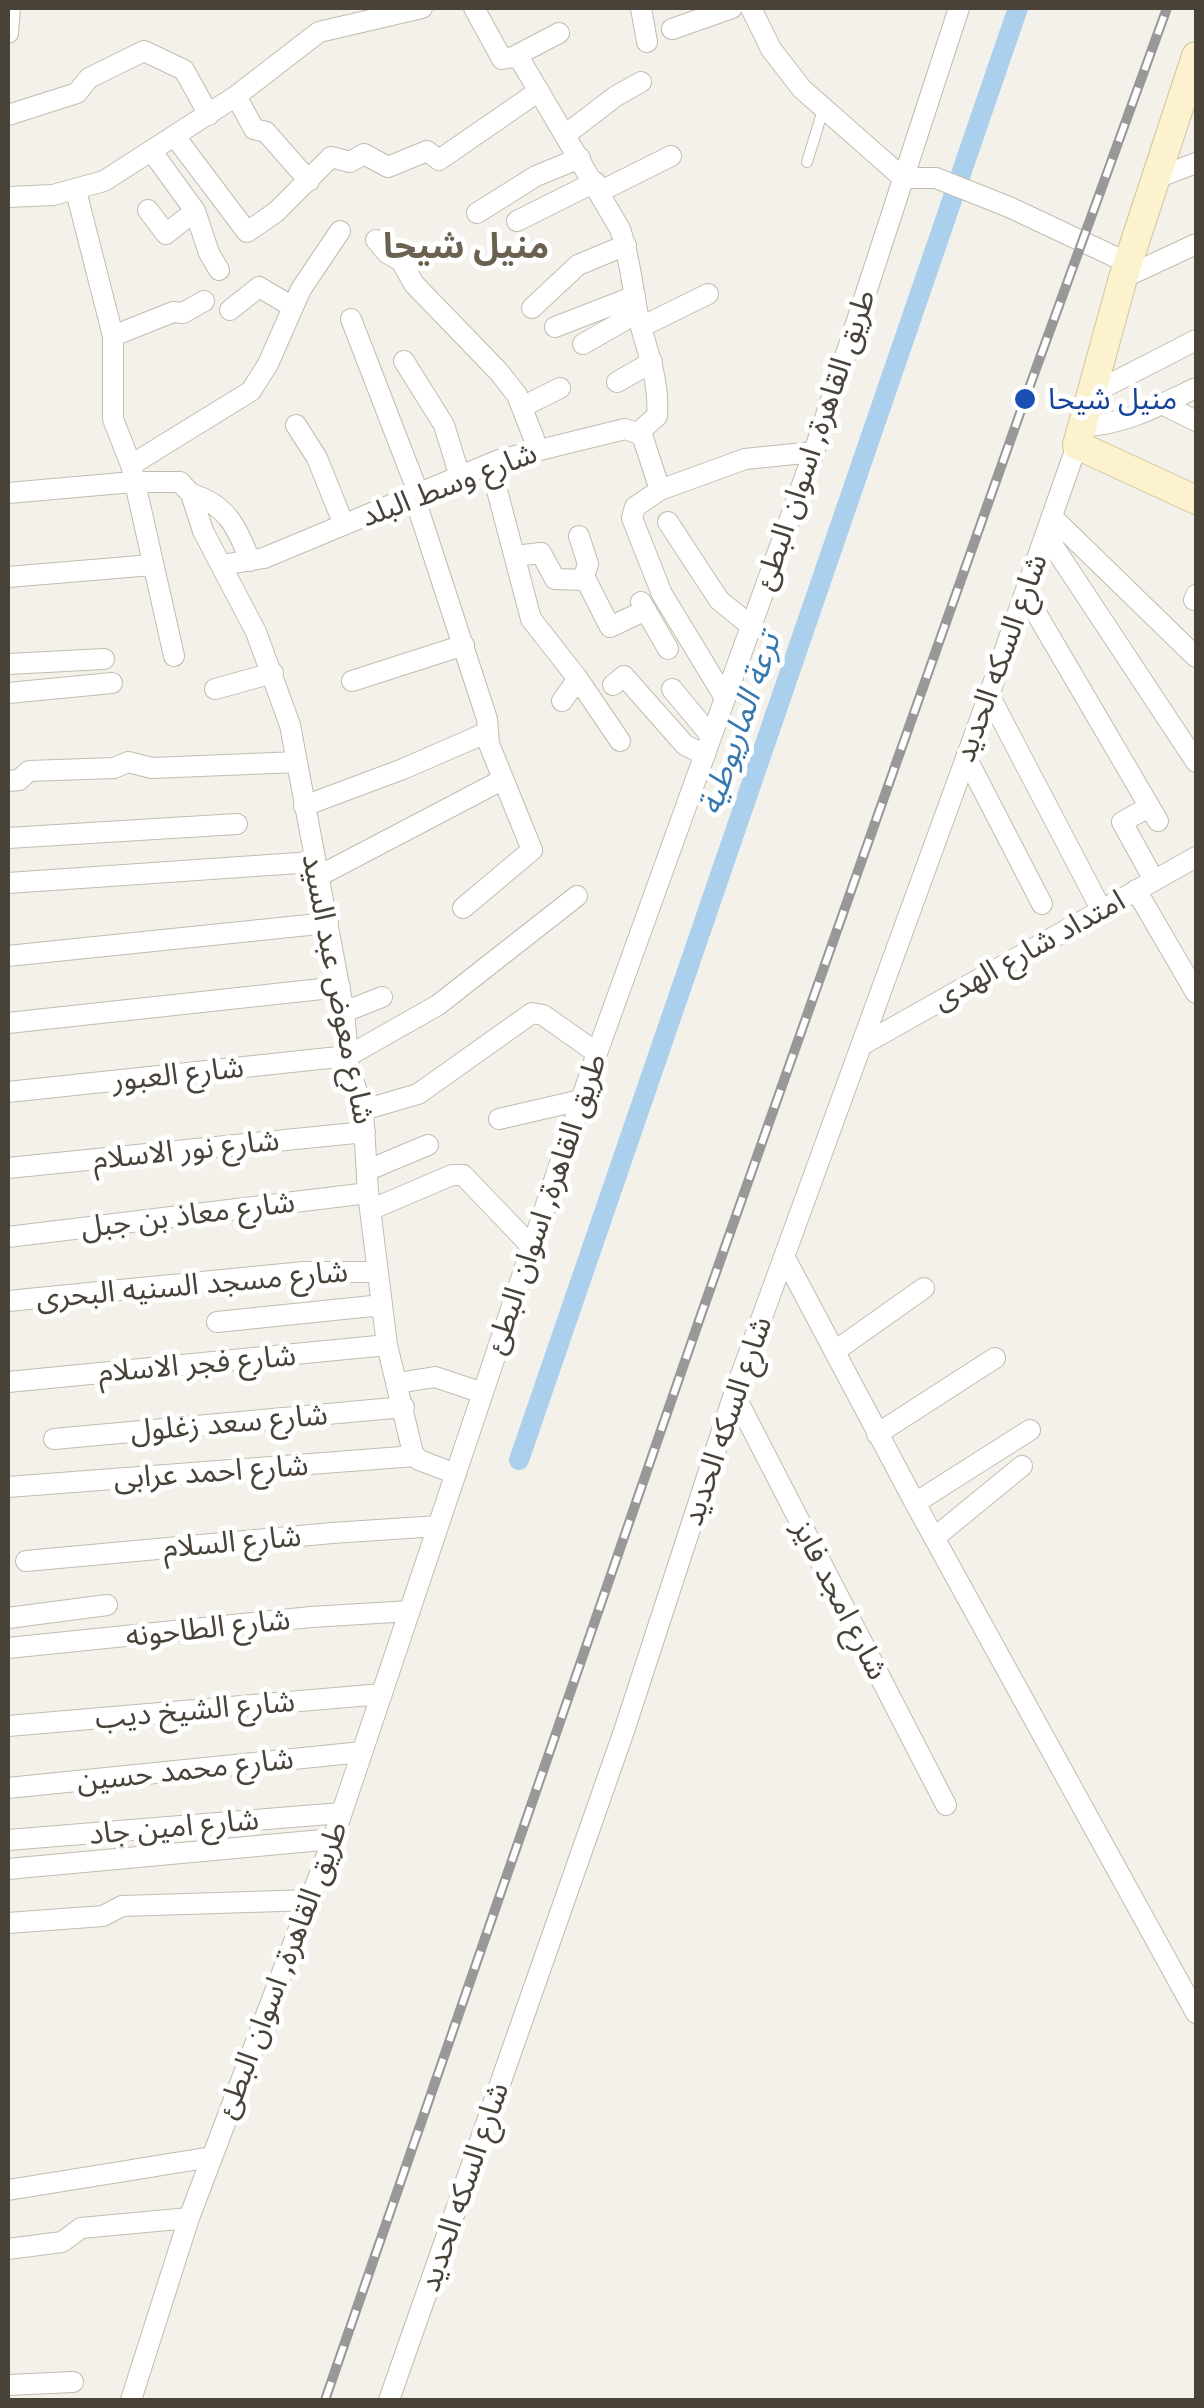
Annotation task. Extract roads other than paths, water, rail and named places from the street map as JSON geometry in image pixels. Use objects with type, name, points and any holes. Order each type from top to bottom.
[{"type":"street","points":[[8,198],[76,191],[118,175],[209,116],[312,36],[351,15],[422,8]]},
{"type":"street","points":[[474,8],[502,58],[560,32]]},
{"type":"street","points":[[640,8],[647,42]]},
{"type":"street","points":[[672,29],[732,8]]},
{"type":"street","points":[[751,8],[783,68],[822,110],[903,178],[936,178],[1010,207],[1125,270],[1196,244]]},
{"type":"street","name":"طريق القاهرة, اسوان البطئ","points":[[131,2400],[188,2218],[312,1900],[597,1053],[814,452],[959,8]]},
{"type":"street","points":[[8,32],[16,9]]},
{"type":"street","points":[[8,115],[77,93],[88,78],[148,51],[184,70],[209,116]]},
{"type":"street","points":[[517,54],[598,187],[626,244],[638,312],[658,388],[657,416],[639,432],[660,490]]},
{"type":"street","points":[[1080,436],[1125,270],[1196,56]]},
{"type":"street","points":[[566,136],[616,96],[641,82]]},
{"type":"street","points":[[176,138],[244,232],[250,232],[336,156],[350,162],[364,154],[384,167],[426,151],[438,160],[539,92]]},
{"type":"street","points":[[236,96],[254,129],[266,132],[309,181]]},
{"type":"street","points":[[153,153],[194,211],[219,270]]},
{"type":"street","points":[[516,221],[670,156]]},
{"type":"street","points":[[477,213],[526,182],[580,158]]},
{"type":"street","points":[[1154,180],[1196,163]]},
{"type":"street","points":[[76,191],[113,336],[113,419],[132,473],[174,656]]},
{"type":"street","points":[[148,210],[165,234],[194,211]]},
{"type":"street","points":[[132,473],[251,391],[262,378],[293,307],[340,231]]},
{"type":"street","points":[[376,240],[387,253],[402,261],[414,284],[499,372],[522,407],[538,449]]},
{"type":"street","points":[[532,308],[578,265],[626,244]]},
{"type":"street","points":[[230,310],[259,287],[293,307]]},
{"type":"street","points":[[556,327],[708,294]]},
{"type":"street","points":[[113,336],[174,312],[183,314],[204,301]]},
{"type":"street","points":[[583,344],[638,312]]},
{"type":"street","points":[[351,319],[416,496],[487,719],[502,780],[531,853],[463,908]]},
{"type":"street","points":[[1093,394],[1196,340]]},
{"type":"street","points":[[404,361],[444,425],[460,477]]},
{"type":"street","points":[[617,382],[652,362]]},
{"type":"street","points":[[522,407],[560,388]]},
{"type":"street","points":[[1080,436],[1196,388]]},
{"type":"street","points":[[1162,404],[1196,421]]},
{"type":"street","points":[[296,425],[317,458],[344,526]]},
{"type":"street","name":"شارع وسط البلد","points":[[222,566],[250,561],[344,526],[490,464],[624,430],[639,432]]},
{"type":"street","points":[[1080,436],[1196,500]]},
{"type":"street","name":"شارع السكه الحديد","points":[[389,2400],[624,1731],[734,1394],[990,695],[1080,436]]},
{"type":"street","points":[[725,698],[662,594],[632,518],[634,507],[660,490],[745,459],[814,452]]},
{"type":"street","points":[[490,464],[531,619],[620,741]]},
{"type":"street","points":[[8,493],[132,473],[175,480],[231,518],[250,561]]},
{"type":"street","name":"شارع معوض عبد السيد","points":[[191,494],[203,531],[246,610],[290,725],[340,986],[348,1068],[363,1110],[369,1201],[388,1345],[415,1456]]},
{"type":"street","points":[[668,522],[720,600],[751,626]]},
{"type":"street","points":[[1049,526],[1196,658]]},
{"type":"street","points":[[1049,526],[1196,762]]},
{"type":"street","points":[[579,536],[588,564],[583,579]]},
{"type":"street","points":[[515,556],[541,553],[555,579],[583,579],[610,627],[643,605],[668,648]]},
{"type":"street","points":[[8,577],[152,565]]},
{"type":"street","points":[[1024,594],[1153,814],[1122,822],[1145,885],[1196,992]]},
{"type":"street","points":[[352,681],[464,645]]},
{"type":"street","points":[[8,664],[104,658]]},
{"type":"street","points":[[215,689],[273,673]]},
{"type":"street","points":[[612,686],[624,676],[685,745],[708,746]]},
{"type":"street","points":[[562,701],[578,679]]},
{"type":"street","points":[[8,693],[112,683]]},
{"type":"street","points":[[672,690],[708,746]]},
{"type":"street","points":[[990,695],[1102,910]]},
{"type":"street","points":[[304,806],[488,732]]},
{"type":"street","points":[[966,756],[1042,904]]},
{"type":"street","points":[[8,781],[19,780],[29,772],[114,768],[128,762],[152,768],[296,762]]},
{"type":"street","points":[[8,882],[315,869],[502,780]]},
{"type":"street","points":[[8,838],[238,824]]},
{"type":"street","name":"امتداد شارع الهدى","points":[[862,1045],[1196,857]]},
{"type":"street","points":[[348,1056],[438,1005],[577,896]]},
{"type":"street","points":[[8,956],[328,923]]},
{"type":"street","points":[[8,1023],[340,986]]},
{"type":"street","points":[[344,1012],[382,997]]},
{"type":"street","points":[[363,1110],[418,1094],[532,1013],[543,1015],[597,1053]]},
{"type":"street","name":"شارع العبور","points":[[8,1092],[348,1056]]},
{"type":"street","points":[[500,1119],[581,1100]]},
{"type":"street","name":"شارع نور الاسلام","points":[[8,1168],[365,1132]]},
{"type":"street","points":[[368,1170],[428,1145]]},
{"type":"street","name":"شارع معاذ بن جبل","points":[[8,1237],[369,1201],[452,1175],[464,1176],[532,1247]]},
{"type":"street","points":[[785,1258],[877,1434],[1196,2012]]},
{"type":"street","name":"شارع مسجد السنيه البحرى","points":[[8,1300],[304,1272],[377,1272]]},
{"type":"street","points":[[835,1351],[924,1288]]},
{"type":"street","points":[[217,1322],[382,1305]]},
{"type":"street","name":"شارع فجر الاسلام","points":[[8,1382],[388,1345]]},
{"type":"street","points":[[877,1434],[995,1358]]},
{"type":"street","points":[[398,1383],[435,1377],[482,1393]]},
{"type":"street","name":"شارع امجد فايز","points":[[734,1394],[946,1806]]},
{"type":"street","name":"شارع سعد زغلول","points":[[54,1439],[404,1407]]},
{"type":"street","points":[[915,1503],[1030,1430]]},
{"type":"street","points":[[415,1456],[456,1474]]},
{"type":"street","name":"شارع احمد عرابى","points":[[8,1487],[415,1456]]},
{"type":"street","points":[[934,1538],[1022,1466]]},
{"type":"street","name":"شارع السلام","points":[[26,1561],[438,1526]]},
{"type":"street","points":[[8,1618],[106,1606]]},
{"type":"street","name":"شارع الطاحونه","points":[[8,1648],[311,1617],[410,1611]]},
{"type":"street","name":"شارع الشيخ ديب","points":[[8,1726],[382,1694]]},
{"type":"street","name":"شارع محمد حسين","points":[[8,1788],[362,1752]]},
{"type":"street","name":"شارع امين جاد","points":[[8,1840],[342,1813]]},
{"type":"street","points":[[8,1869],[333,1839]]},
{"type":"street","points":[[8,1924],[104,1916],[122,1906],[312,1900]]},
{"type":"street","points":[[8,2190],[212,2157]]},
{"type":"street","points":[[8,2250],[62,2242],[81,2228],[188,2218]]},
{"type":"street","points":[[8,2385],[73,2382]]},
{"type":"lane","points":[[807,162],[822,110]]},
{"type":"waterway","name":"ترعة الماريوطية","points":[[519,1460],[1018,8]]},
{"type":"railway","points":[[325,2400],[702,1312],[1167,8]]},
{"type":"place","name":"منيل شيحا","points":[[1025,399]]},
{"type":"district","name":"منيل شيحا","points":[[466,247]]}]
